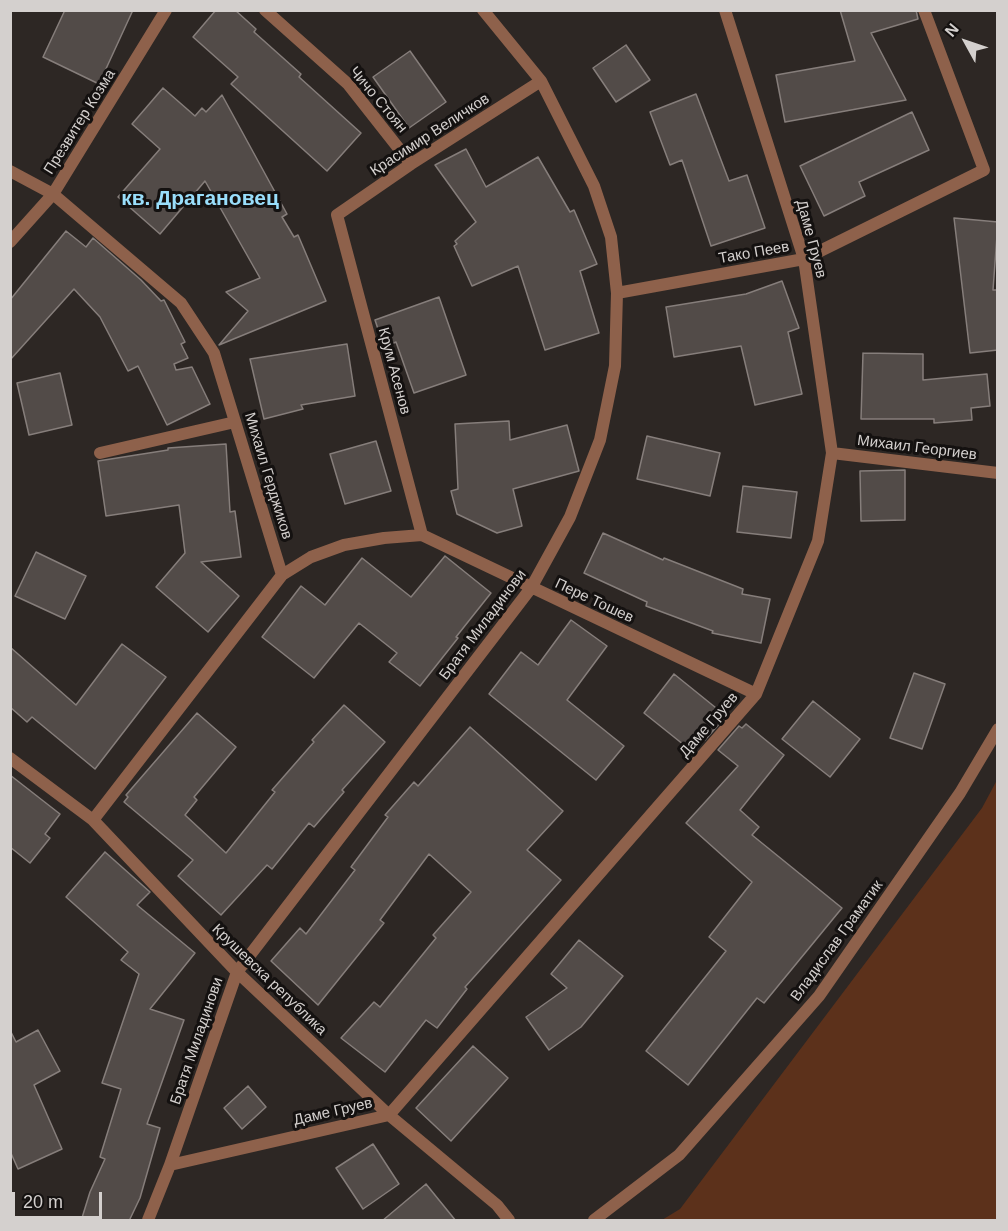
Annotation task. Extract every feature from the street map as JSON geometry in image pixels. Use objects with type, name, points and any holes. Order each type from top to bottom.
[{"type":"street","name":"Презвитер Козма","points":[[10,242],[53,194],[166,10]]},
{"type":"street","name":"Чичо Стоян","points":[[265,10],[348,84],[411,164]]},
{"type":"street","name":"Братя Миладинови","points":[[148,1221],[170,1165],[237,972],[531,588],[570,517],[600,440],[615,366],[617,293],[610,237],[594,186],[541,81],[483,10]]},
{"type":"street","name":"Даме Груев","points":[[170,1165],[389,1115],[756,694],[818,541],[832,453],[804,259],[725,10]]},
{"type":"street","name":"Тако Пеев","points":[[617,293],[804,259],[984,170],[924,10]]},
{"type":"street","name":"Красимир Величков","points":[[337,215],[411,164],[541,81]]},
{"type":"street","name":"Михаил Герджиков","points":[[10,171],[53,194],[181,303],[214,353],[282,575]]},
{"type":"street","name":"Крум Асенов","points":[[337,215],[422,535]]},
{"type":"street","points":[[100,453],[236,422]]},
{"type":"street","name":"Михаил Георгиев","points":[[832,453],[998,473]]},
{"type":"street","points":[[93,820],[282,575],[311,557],[344,545],[384,538],[422,535]]},
{"type":"street","name":"Пере Тошев","points":[[422,535],[756,694]]},
{"type":"street","name":"Владислав Граматик","points":[[594,1221],[680,1155],[819,996],[960,793],[998,729]]},
{"type":"street","name":"Крушевска република","points":[[10,758],[93,820],[237,972],[389,1115],[497,1205],[509,1221]]},
{"type":"shaded area","points":[[997,780],[997,1220],[662,1220],[680,1209],[982,808]]},
{"type":"building","points":[[65,10],[133,10],[99,84],[43,57]]},
{"type":"building","points":[[216,10],[235,10],[256,29],[254,32],[301,74],[299,77],[361,133],[327,171],[231,84],[238,77],[193,37]]},
{"type":"building","points":[[840,10],[916,10],[918,19],[871,33],[906,100],[785,122],[776,75],[855,61]]},
{"type":"building","points":[[626,45],[650,80],[616,102],[593,68]]},
{"type":"building","points":[[410,51],[446,102],[409,128],[373,77]]},
{"type":"building","points":[[163,88],[195,116],[202,108],[206,112],[222,95],[287,214],[282,217],[294,237],[298,235],[326,301],[219,345],[248,311],[226,292],[260,278],[205,181],[160,234],[118,197],[160,149],[132,124]]},
{"type":"building","points":[[696,94],[729,181],[747,175],[765,228],[711,246],[682,160],[670,165],[650,112]]},
{"type":"building","points":[[912,112],[929,150],[859,182],[865,196],[824,216],[800,166]]},
{"type":"building","points":[[466,149],[486,187],[538,157],[570,212],[574,210],[597,264],[580,271],[599,333],[545,350],[518,266],[472,286],[454,246],[457,244],[455,241],[476,222],[435,165]]},
{"type":"building","points":[[954,218],[998,222],[993,290],[998,290],[998,350],[970,353]]},
{"type":"building","points":[[66,231],[86,247],[93,238],[141,280],[161,301],[164,300],[185,342],[181,344],[188,358],[174,364],[176,370],[192,367],[210,404],[167,425],[138,366],[128,371],[100,317],[74,289],[10,360],[10,300]]},
{"type":"building","points":[[782,281],[799,328],[788,332],[802,394],[755,405],[741,346],[674,357],[666,307],[746,294]]},
{"type":"building","points":[[439,297],[466,375],[414,393],[396,342],[384,347],[375,320]]},
{"type":"building","points":[[347,344],[355,396],[301,405],[303,409],[264,419],[250,359]]},
{"type":"building","points":[[863,353],[923,354],[923,380],[987,374],[990,406],[971,408],[972,420],[934,423],[934,419],[861,419]]},
{"type":"building","points":[[60,373],[72,425],[29,435],[17,383]]},
{"type":"building","points":[[509,421],[510,440],[567,425],[579,471],[513,489],[522,526],[497,533],[457,514],[451,491],[458,489],[455,424]]},
{"type":"building","points":[[647,436],[720,453],[710,496],[637,479]]},
{"type":"building","points":[[376,441],[391,491],[345,504],[330,454]]},
{"type":"building","points":[[226,444],[230,512],[235,511],[241,557],[201,562],[239,596],[208,632],[156,587],[185,553],[179,505],[106,516],[98,461],[168,450],[168,448]]},
{"type":"building","points":[[905,470],[905,520],[861,521],[860,471]]},
{"type":"building","points":[[743,486],[797,492],[791,538],[737,532]]},
{"type":"building","points":[[603,533],[663,560],[664,558],[743,589],[742,594],[770,599],[761,643],[712,633],[713,631],[646,606],[647,602],[584,573]]},
{"type":"building","points":[[36,552],[86,576],[65,619],[15,596]]},
{"type":"building","points":[[445,556],[491,593],[420,686],[389,662],[397,653],[359,623],[314,678],[262,637],[301,586],[325,605],[362,558],[411,597]]},
{"type":"building","points":[[571,620],[607,646],[567,700],[624,746],[596,780],[489,694],[521,652],[538,665]]},
{"type":"building","points":[[122,644],[166,677],[95,769],[32,717],[27,722],[10,707],[10,647],[76,705]]},
{"type":"building","points":[[914,673],[945,684],[922,749],[890,738]]},
{"type":"building","points":[[674,674],[726,716],[705,740],[700,735],[689,749],[644,713]]},
{"type":"building","points":[[813,701],[860,739],[830,777],[782,739]]},
{"type":"building","points":[[344,705],[385,742],[342,790],[344,792],[314,827],[309,823],[272,869],[267,865],[221,915],[178,876],[193,860],[124,802],[128,797],[126,795],[197,713],[236,747],[194,797],[197,800],[185,815],[226,853],[275,792],[272,790]]},
{"type":"building","points":[[746,724],[784,755],[740,810],[759,827],[752,835],[842,908],[764,1003],[757,998],[688,1085],[646,1051],[726,951],[709,937],[752,882],[686,823],[738,766],[718,750],[739,726],[742,728]]},
{"type":"building","points":[[470,727],[563,811],[527,850],[561,880],[465,987],[467,989],[437,1028],[426,1020],[385,1072],[341,1038],[374,1002],[380,1007],[436,938],[433,935],[471,892],[429,854],[380,920],[384,923],[318,1005],[271,961],[300,928],[306,934],[355,870],[351,867],[388,817],[385,815],[414,782],[418,786]]},
{"type":"building","points":[[10,775],[60,814],[45,834],[50,838],[30,863],[10,847]]},
{"type":"building","points":[[105,852],[150,892],[137,905],[195,953],[150,1009],[184,1020],[147,1124],[160,1128],[140,1198],[129,1221],[81,1221],[90,1192],[105,1159],[100,1157],[121,1089],[102,1083],[139,974],[121,960],[128,952],[66,897]]},
{"type":"building","points":[[579,940],[623,976],[581,1027],[549,1050],[526,1017],[567,988],[551,974]]},
{"type":"building","points":[[10,1030],[16,1042],[38,1030],[60,1071],[34,1085],[62,1149],[18,1169],[10,1151]]},
{"type":"building","points":[[473,1046],[508,1078],[451,1141],[416,1108]]},
{"type":"building","points":[[248,1086],[266,1107],[242,1129],[224,1108]]},
{"type":"building","points":[[373,1144],[399,1184],[363,1209],[336,1168]]},
{"type":"building","points":[[426,1184],[456,1221],[382,1221]]},
{"type":"district","name":"кв. Драгановец","points":[[200,199]]}]
